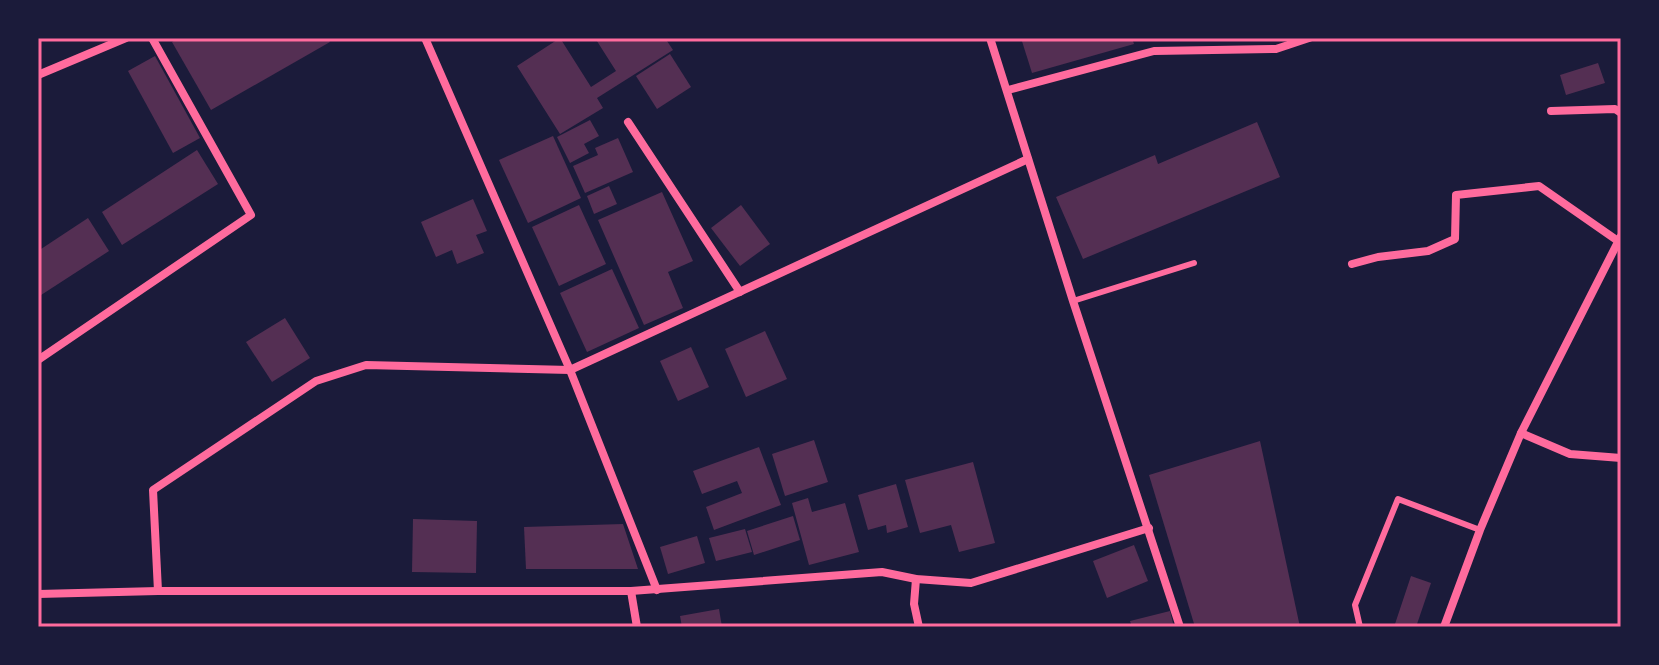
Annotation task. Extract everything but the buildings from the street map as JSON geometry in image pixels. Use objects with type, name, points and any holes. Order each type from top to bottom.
[{"type":"street","points":[[38,75],[126,38]]},
{"type":"street","points":[[38,360],[251,215],[152,38]]},
{"type":"street","points":[[425,38],[570,370],[657,590]]},
{"type":"street","points":[[990,38],[1180,627]]},
{"type":"street","points":[[1008,90],[1154,51],[1276,49],[1309,38]]},
{"type":"street","points":[[1551,111],[1615,109],[1621,113]]},
{"type":"street","points":[[628,122],[740,292]]},
{"type":"street","points":[[158,591],[153,490],[316,381],[366,365],[570,370],[1028,159]]},
{"type":"street","points":[[1352,264],[1378,257],[1428,251],[1455,239],[1456,195],[1539,186],[1619,239],[1521,433],[1444,627]]},
{"type":"street","points":[[1521,433],[1570,454],[1621,458]]},
{"type":"street","points":[[38,594],[631,591],[882,572],[916,579],[971,583],[1149,528]]},
{"type":"street","points":[[916,579],[914,604],[919,627]]},
{"type":"street","points":[[631,591],[637,627]]},
{"type":"lane","points":[[1073,301],[1194,263]]},
{"type":"lane","points":[[1360,627],[1355,605],[1398,499],[1480,530]]}]
